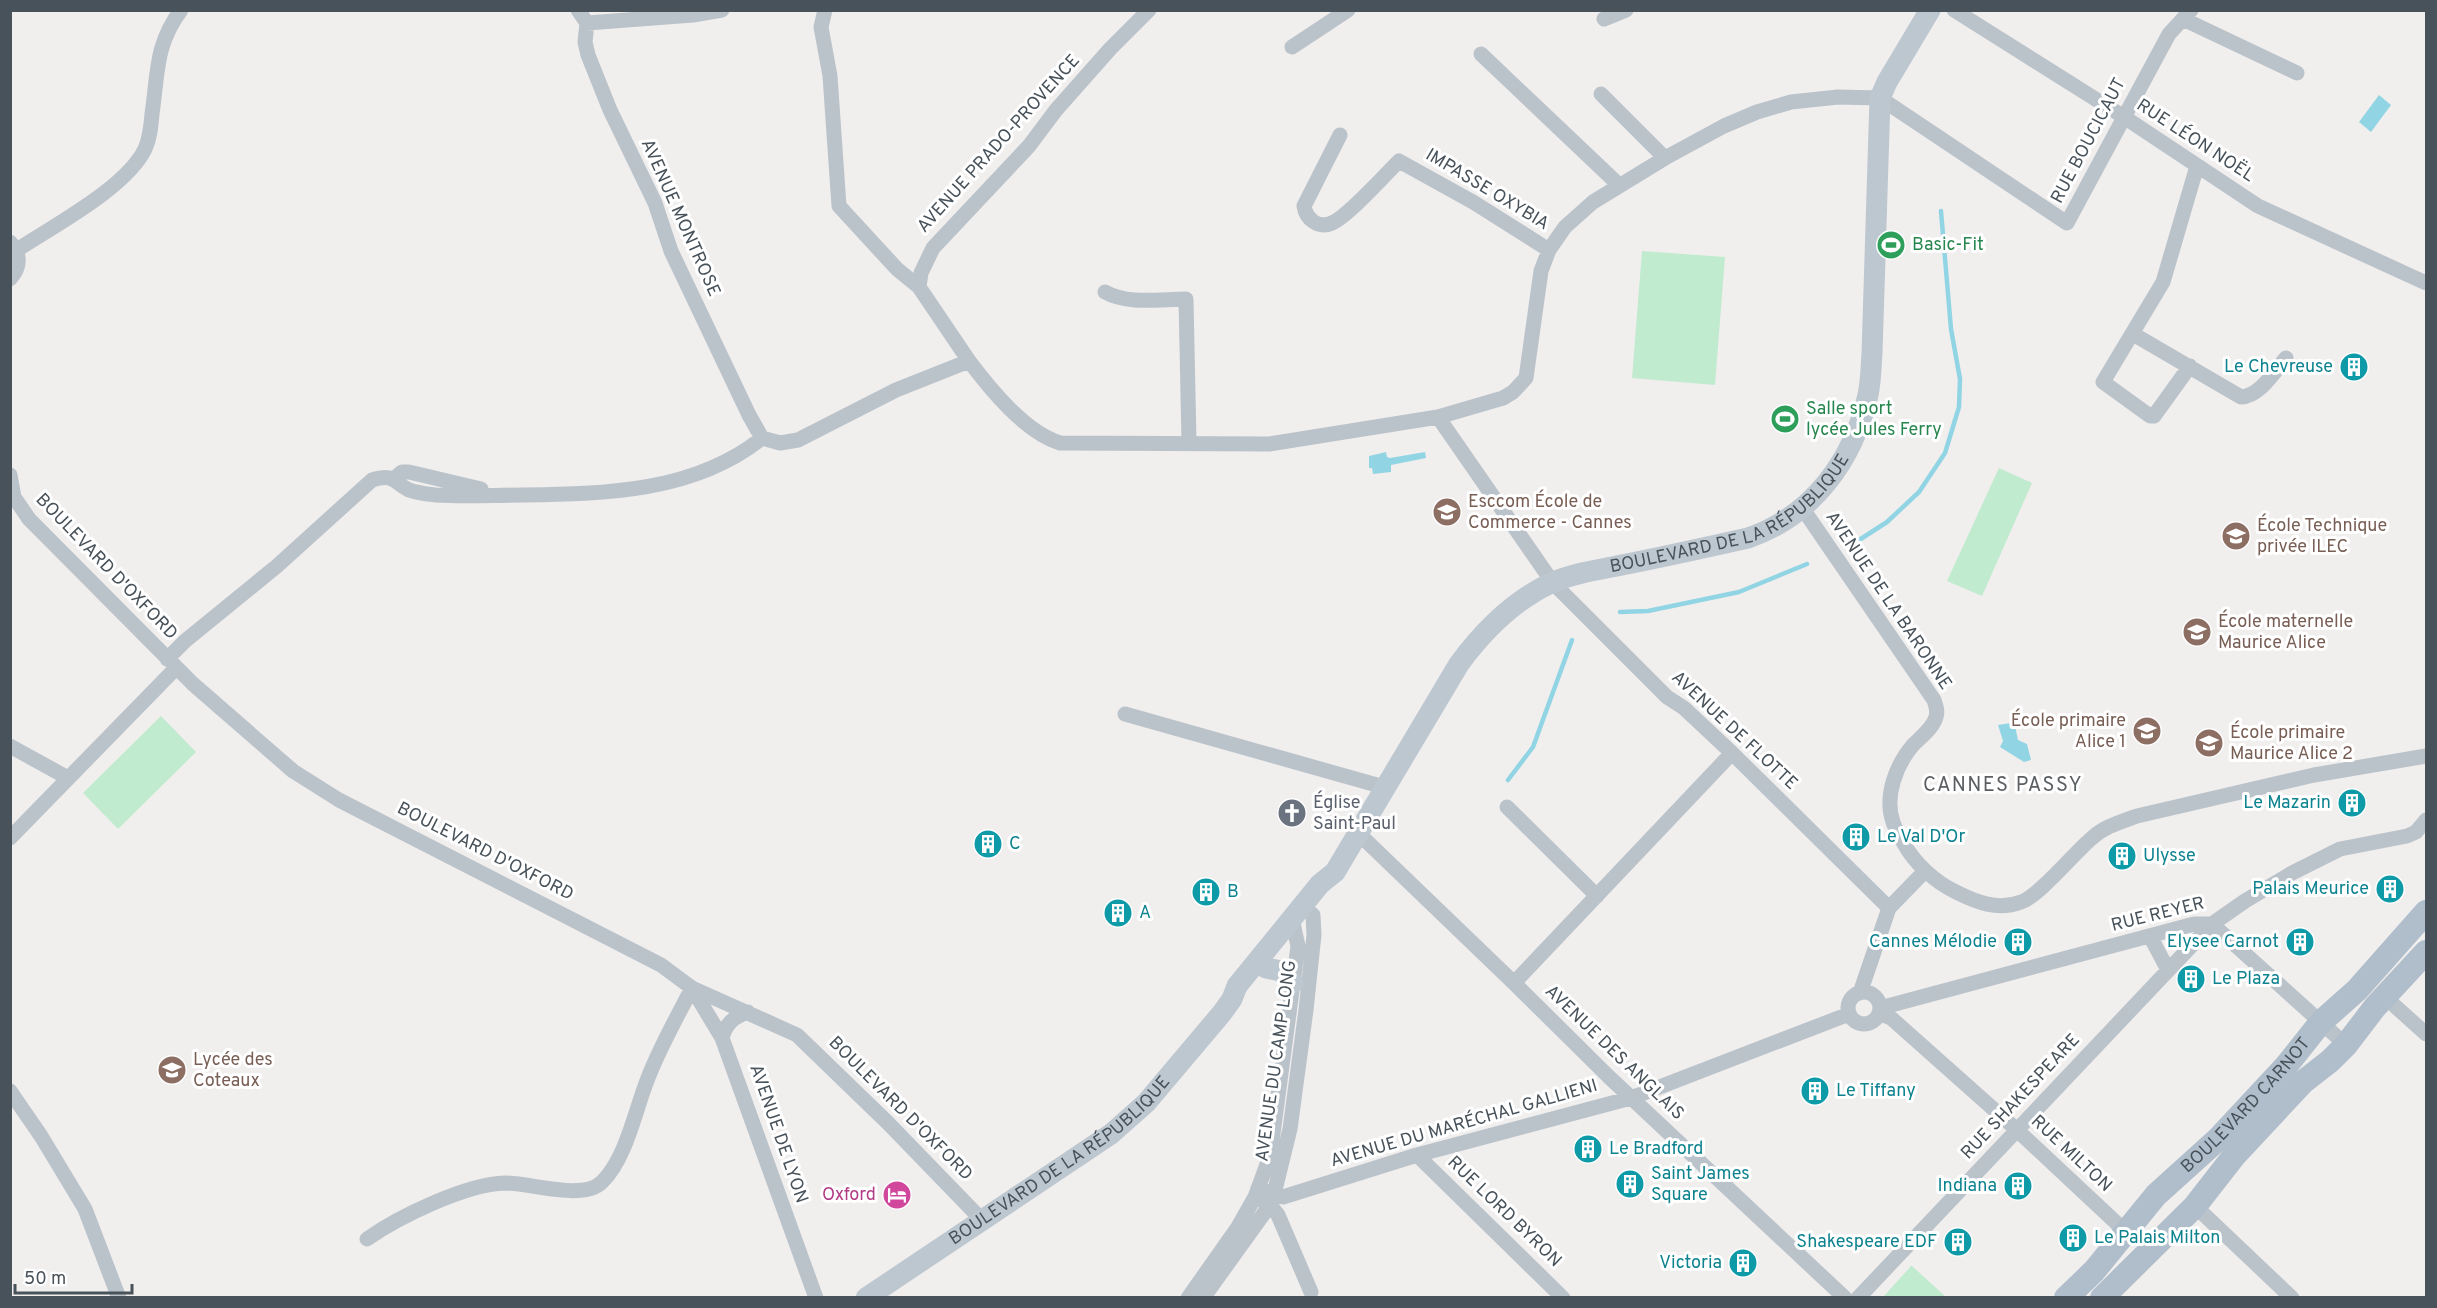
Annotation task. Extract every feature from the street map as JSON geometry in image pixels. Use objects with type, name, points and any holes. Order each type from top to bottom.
[{"type":"main road","name":"BOULEVARD CARNOT","points":[[2066,1298],[2094,1271],[2125,1231],[2168,1183],[2218,1139],[2286,1066],[2321,1022],[2357,990],[2427,912]]},
{"type":"main road","name":"BOULEVARD CARNOT","points":[[2102,1298],[2195,1206],[2234,1156],[2288,1098],[2346,1045],[2385,997],[2427,952]]},
{"type":"street","points":[[10,279],[18,266],[14,246],[106,191],[137,163],[150,135],[156,76],[163,41],[170,26],[182,10]]},
{"type":"street","points":[[583,17],[693,15],[722,10]]},
{"type":"street","points":[[825,10],[821,27],[830,76],[839,206],[897,269],[919,287],[969,362],[986,383],[1009,407],[1046,439],[1060,443],[1269,444],[1438,417],[1503,399],[1526,378],[1536,293],[1549,249],[1579,213],[1619,185],[1665,158],[1724,126],[1774,106],[1814,99],[1880,99]]},
{"type":"street","name":"AVENUE PRADO-PROVENCE","points":[[919,287],[923,266],[933,248],[1029,146],[1056,110],[1110,49],[1149,10]]},
{"type":"street","points":[[1292,46],[1348,10]]},
{"type":"street","points":[[1604,19],[1626,10]]},
{"type":"street","name":"RUE LÉON NOËL","points":[[1954,10],[2124,117],[2258,206],[2427,283]]},
{"type":"street","name":"BOULEVARD DE LA RÉPUBLIQUE","points":[[1232,999],[1244,992],[1266,968],[1301,918],[1320,884],[1335,872],[1459,664],[1498,618],[1523,599],[1553,583],[1599,570],[1748,538],[1768,531],[1803,509],[1833,474],[1860,424],[1868,393],[1872,342],[1880,99],[1926,11]]},
{"type":"street","points":[[2187,15],[2297,73]]},
{"type":"street","name":"RUE BOUCICAUT","points":[[1880,99],[2067,223],[2169,34],[2187,15]]},
{"type":"street","name":"AVENUE MONTROSE","points":[[583,17],[588,55],[610,110],[655,203],[671,251],[762,438]]},
{"type":"street","points":[[1481,54],[1619,185]]},
{"type":"street","points":[[1601,94],[1665,158]]},
{"type":"street","name":"IMPASSE OXYBIA","points":[[1340,135],[1304,206],[1306,215],[1312,221],[1322,225],[1336,220],[1399,161],[1473,202],[1549,249]]},
{"type":"street","points":[[2190,366],[2154,416],[2150,416],[2104,384],[2104,378],[2163,282],[2197,166]]},
{"type":"street","points":[[1105,292],[1125,299],[1186,299],[1189,442]]},
{"type":"street","points":[[2133,334],[2241,397],[2247,397],[2260,388],[2286,358]]},
{"type":"street","points":[[10,838],[68,778],[171,663],[367,483],[380,477],[395,478],[402,472],[409,472],[512,495],[575,494],[656,485],[699,474],[728,462],[762,438],[780,443],[798,440],[896,390],[969,362]]},
{"type":"street","name":"AVENUE DE FLOTTE","points":[[1438,417],[1553,583],[1667,697],[1684,708],[1732,753],[1889,908]]},
{"type":"street","name":"BOULEVARD D'OXFORD","points":[[10,475],[14,497],[25,514],[171,663],[256,740],[320,789],[643,955],[674,973],[692,988],[780,1026],[807,1043],[982,1220]]},
{"type":"street","name":"AVENUE DE LA BARONNE","points":[[1803,509],[1934,700],[1937,715],[1934,723],[1902,760],[1894,780],[1890,800],[1893,822],[1906,847],[1925,871]]},
{"type":"street","points":[[1125,714],[1384,787]]},
{"type":"street","points":[[10,746],[68,778]]},
{"type":"street","points":[[1514,982],[1732,753]]},
{"type":"street","points":[[1860,993],[1871,994],[1878,1002],[1879,1010],[1873,1021],[1864,1024],[1854,1022],[1848,1014],[1850,1001],[1860,993],[1889,908],[1925,871],[1950,889],[1978,903],[2001,906],[2023,902],[2043,886],[2094,836],[2111,825],[2137,816],[2271,785],[2427,756]]},
{"type":"street","points":[[1507,807],[1597,896]]},
{"type":"street","name":"RUE REYER","points":[[1879,1010],[2194,924],[2212,924],[2292,873],[2340,849],[2407,836],[2416,832],[2427,820]]},
{"type":"street","name":"AVENUE DES ANGLAIS","points":[[1358,833],[1631,1098],[1845,1298]]},
{"type":"street","name":"BOULEVARD DE LA RÉPUBLIQUE","points":[[866,1298],[1120,1126],[1146,1103],[1232,999],[1237,986],[1301,918]]},
{"type":"street","name":"AVENUE DU CAMP LONG","points":[[1188,1298],[1238,1227],[1256,1192],[1274,1140],[1301,918]]},
{"type":"street","name":"AVENUE DU CAMP LONG","points":[[1203,1298],[1272,1200],[1290,1129],[1314,935],[1301,918]]},
{"type":"street","points":[[2212,924],[2346,1045]]},
{"type":"street","name":"RUE SHAKESPEARE","points":[[1858,1298],[2212,924]]},
{"type":"street","points":[[2150,936],[2168,970]]},
{"type":"street","points":[[1266,968],[1281,971],[1293,983]]},
{"type":"street","points":[[367,1239],[407,1214],[478,1187],[506,1183],[578,1191],[596,1188],[618,1161],[652,1068],[692,988]]},
{"type":"street","name":"AVENUE DE LYON","points":[[692,988],[722,1038],[816,1298]]},
{"type":"street","points":[[2385,997],[2427,1034]]},
{"type":"street","name":"RUE MILTON","points":[[1879,1010],[1891,1018],[2017,1130],[2125,1231]]},
{"type":"street","points":[[722,1038],[730,1022],[737,1016],[748,1012]]},
{"type":"street","name":"AVENUE DU MARÉCHAL GALLIENI","points":[[1256,1192],[1272,1200],[1417,1155],[1631,1098],[1848,1014]]},
{"type":"street","points":[[10,1091],[41,1136],[85,1209],[119,1298]]},
{"type":"street","name":"RUE LORD BYRON","points":[[1417,1155],[1563,1298]]},
{"type":"street","points":[[1272,1200],[1311,1292]]},
{"type":"street","points":[[2195,1206],[2292,1298]]},
{"type":"green space","points":[[1642,251],[1725,257],[1715,385],[1632,378]]},
{"type":"green space","points":[[1999,468],[2032,483],[1982,596],[1947,581]]},
{"type":"green space","points":[[161,716],[196,752],[118,829],[83,793]]},
{"type":"green space","points":[[1912,1266],[1946,1297],[1883,1297]]},
{"type":"water","points":[[2379,95],[2391,105],[2371,132],[2359,122]]},
{"type":"water","points":[[1386,452],[1387,457],[1390,458],[1425,452],[1426,458],[1391,465],[1391,472],[1373,474],[1372,468],[1369,468],[1369,456]]},
{"type":"water","points":[[2011,723],[2015,726],[2018,740],[2027,744],[2031,760],[2024,762],[2000,747],[2003,741],[1998,725]]},
{"type":"waterway","points":[[1856,542],[1887,522],[1919,492],[1945,453],[1959,407],[1960,379],[1951,329],[1941,211]]},
{"type":"waterway","points":[[1620,612],[1648,611],[1739,592],[1807,564]]},
{"type":"waterway","points":[[1508,780],[1533,747],[1572,640]]},
{"type":"place","name":"Basic-Fit","points":[[1891,245]]},
{"type":"place","name":"Le Chevreuse","points":[[2354,367]]},
{"type":"place","name":"Salle sport lycée Jules Ferry","points":[[1785,419]]},
{"type":"place","name":"Esccom École de Commerce - Cannes","points":[[1447,512]]},
{"type":"place","name":"École Technique privée ILEC","points":[[2236,536]]},
{"type":"place","name":"École maternelle Maurice Alice","points":[[2197,632]]},
{"type":"place","name":"École primaire Alice 1","points":[[2147,731]]},
{"type":"place","name":"École primaire Maurice Alice 2","points":[[2209,743]]},
{"type":"place","name":"Le Mazarin","points":[[2352,803]]},
{"type":"place","name":"Église Saint-Paul","points":[[1292,813]]},
{"type":"place","name":"Le Val D'Or","points":[[1856,837]]},
{"type":"place","name":"C","points":[[988,844]]},
{"type":"place","name":"Ulysse","points":[[2122,856]]},
{"type":"place","name":"Palais Meurice","points":[[2390,889]]},
{"type":"place","name":"B","points":[[1206,892]]},
{"type":"place","name":"A","points":[[1118,913]]},
{"type":"place","name":"Cannes Mélodie","points":[[2018,942]]},
{"type":"place","name":"Elysee Carnot","points":[[2300,942]]},
{"type":"place","name":"Le Plaza","points":[[2191,979]]},
{"type":"place","name":"Lycée des Coteaux","points":[[172,1070]]},
{"type":"place","name":"Le Tiffany","points":[[1815,1091]]},
{"type":"place","name":"Le Bradford","points":[[1588,1149]]},
{"type":"place","name":"Saint James Square","points":[[1630,1184]]},
{"type":"place","name":"Indiana","points":[[2018,1186]]},
{"type":"place","name":"Oxford","points":[[897,1195]]},
{"type":"place","name":"Le Palais Milton","points":[[2073,1238]]},
{"type":"place","name":"Shakespeare EDF","points":[[1958,1242]]},
{"type":"place","name":"Victoria","points":[[1743,1263]]},
{"type":"district","name":"CANNES PASSY","points":[[2003,786]]}]
